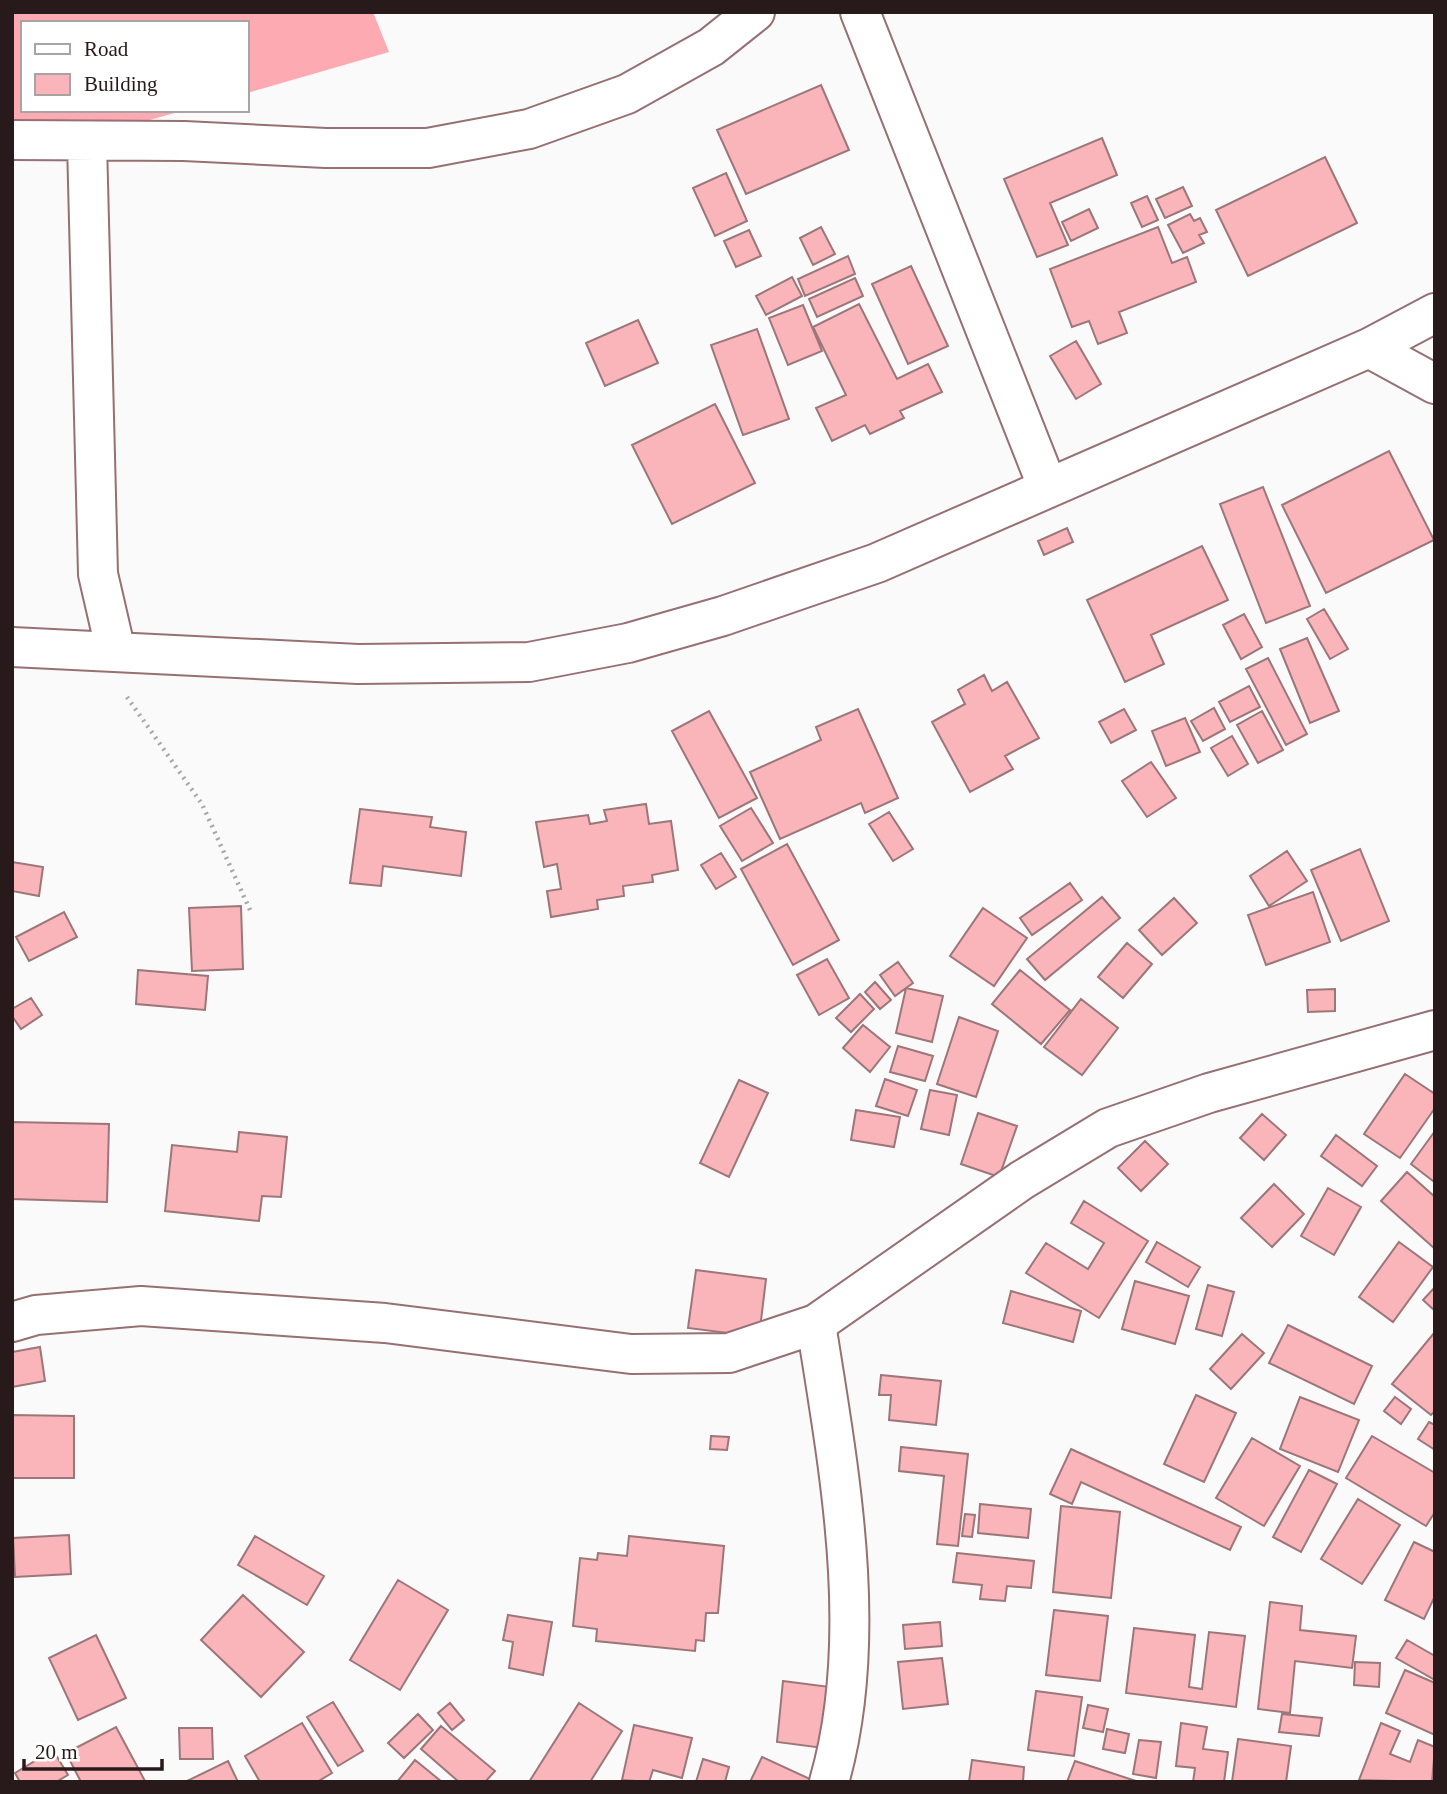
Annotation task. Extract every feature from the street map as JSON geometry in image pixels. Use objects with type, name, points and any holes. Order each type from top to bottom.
[{"type":"street","points":[[12,140],[87,143],[184,141],[326,148],[428,148],[529,129],[627,94],[711,47],[755,12]]},
{"type":"street","points":[[860,12],[1048,488]]},
{"type":"street","points":[[87,143],[98,574],[105,651]]},
{"type":"street","points":[[12,647],[358,664],[529,662],[628,643],[723,616],[877,563],[1369,348],[1435,313]]},
{"type":"street","points":[[1369,348],[1435,384]]},
{"type":"street","points":[[12,1322],[36,1315],[141,1306],[385,1323],[631,1354],[729,1353],[816,1324],[1022,1180],[1108,1128],[1209,1093],[1435,1030]]},
{"type":"street","points":[[816,1324],[834,1439],[844,1528],[849,1663],[836,1758],[829,1782]]},
{"type":"path","points":[[105,651],[201,804],[223,846],[250,909]]},
{"type":"shaded area","points":[[12,12],[373,12],[389,52],[248,93],[248,21],[21,21],[21,112],[178,112],[12,159]]},
{"type":"building","points":[[821,85],[849,150],[746,194],[717,130]]},
{"type":"building","points":[[1102,138],[1117,175],[1050,203],[1068,245],[1037,257],[1004,179]]},
{"type":"building","points":[[1325,157],[1357,223],[1248,276],[1216,210]]},
{"type":"building","points":[[726,173],[747,221],[715,236],[693,188]]},
{"type":"building","points":[[1183,187],[1192,206],[1165,218],[1156,199]]},
{"type":"building","points":[[1147,196],[1158,220],[1142,227],[1131,203]]},
{"type":"building","points":[[1089,209],[1098,228],[1071,241],[1062,222]]},
{"type":"building","points":[[1190,214],[1194,221],[1200,218],[1207,232],[1199,235],[1204,243],[1183,253],[1168,225]]},
{"type":"building","points":[[821,227],[835,254],[813,265],[800,238]]},
{"type":"building","points":[[1158,227],[1172,263],[1187,257],[1196,282],[1119,312],[1127,333],[1098,344],[1089,321],[1072,327],[1050,269]]},
{"type":"building","points":[[749,230],[761,256],[736,267],[724,241]]},
{"type":"building","points":[[848,256],[855,274],[805,296],[798,279]]},
{"type":"building","points":[[911,266],[948,346],[908,364],[872,284]]},
{"type":"building","points":[[792,277],[802,296],[766,315],[756,296]]},
{"type":"building","points":[[855,278],[863,296],[817,317],[809,299]]},
{"type":"building","points":[[859,304],[897,379],[928,364],[942,392],[900,411],[904,418],[870,434],[865,425],[832,441],[816,408],[846,395],[813,327]]},
{"type":"building","points":[[803,305],[822,351],[788,365],[769,318]]},
{"type":"building","points":[[638,320],[658,363],[605,386],[586,343]]},
{"type":"building","points":[[757,329],[789,419],[743,435],[711,345]]},
{"type":"building","points":[[1076,341],[1101,384],[1076,399],[1050,356]]},
{"type":"building","points":[[715,404],[755,483],[672,524],[632,445]]},
{"type":"building","points":[[1389,451],[1434,540],[1326,593],[1282,505]]},
{"type":"building","points":[[1263,487],[1310,606],[1266,623],[1220,504]]},
{"type":"building","points":[[1067,528],[1073,542],[1044,555],[1038,541]]},
{"type":"building","points":[[1202,546],[1228,600],[1151,635],[1164,664],[1125,682],[1087,600]]},
{"type":"building","points":[[1324,609],[1348,649],[1330,659],[1307,619]]},
{"type":"building","points":[[1244,614],[1262,647],[1241,659],[1223,625]]},
{"type":"building","points":[[1307,638],[1339,711],[1310,723],[1280,649]]},
{"type":"building","points":[[1268,658],[1307,734],[1286,745],[1246,669]]},
{"type":"building","points":[[984,675],[992,691],[1007,682],[1039,738],[1005,756],[1013,769],[970,792],[932,722],[965,704],[958,690]]},
{"type":"building","points":[[1249,686],[1260,707],[1230,722],[1219,702]]},
{"type":"building","points":[[1214,708],[1225,729],[1203,741],[1191,721]]},
{"type":"building","points":[[858,709],[898,798],[865,813],[861,803],[780,839],[750,772],[821,740],[816,727]]},
{"type":"building","points":[[1124,709],[1136,730],[1111,743],[1099,722]]},
{"type":"building","points":[[709,711],[757,798],[719,818],[672,731]]},
{"type":"building","points":[[1262,711],[1283,750],[1258,763],[1237,725]]},
{"type":"building","points":[[1185,718],[1200,752],[1166,766],[1152,731]]},
{"type":"building","points":[[1232,736],[1248,764],[1228,776],[1211,748]]},
{"type":"building","points":[[1151,762],[1176,798],[1147,817],[1122,781]]},
{"type":"building","points":[[646,804],[649,824],[671,821],[678,870],[652,875],[653,882],[623,886],[624,896],[597,900],[598,909],[551,917],[547,891],[561,889],[557,864],[544,867],[536,822],[588,815],[590,824],[607,821],[604,810]]},
{"type":"building","points":[[751,808],[773,843],[742,861],[720,826]]},
{"type":"building","points":[[360,809],[432,817],[430,827],[466,832],[461,876],[383,866],[381,886],[350,883]]},
{"type":"building","points":[[889,812],[913,849],[893,861],[869,824]]},
{"type":"building","points":[[787,844],[839,940],[793,965],[741,869]]},
{"type":"building","points":[[1360,849],[1389,921],[1341,941],[1311,870]]},
{"type":"building","points":[[1287,851],[1307,881],[1269,906],[1250,876]]},
{"type":"building","points":[[721,853],[736,877],[716,889],[701,865]]},
{"type":"building","points":[[12,862],[43,867],[39,896],[12,891]]},
{"type":"building","points":[[1070,883],[1082,900],[1032,935],[1020,918]]},
{"type":"building","points":[[1313,892],[1330,942],[1266,965],[1248,915]]},
{"type":"building","points":[[1102,897],[1120,918],[1045,980],[1027,959]]},
{"type":"building","points":[[1174,898],[1197,923],[1162,955],[1139,930]]},
{"type":"building","points":[[241,906],[243,969],[192,971],[189,908]]},
{"type":"building","points":[[983,908],[1027,938],[994,986],[950,956]]},
{"type":"building","points":[[64,912],[77,937],[29,961],[16,937]]},
{"type":"building","points":[[1127,943],[1152,964],[1123,998],[1098,977]]},
{"type":"building","points":[[827,959],[849,998],[819,1015],[797,975]]},
{"type":"building","points":[[898,962],[913,983],[895,996],[880,975]]},
{"type":"building","points":[[138,970],[208,976],[205,1010],[136,1004]]},
{"type":"building","points":[[1020,970],[1070,1010],[1041,1044],[992,1004]]},
{"type":"building","points":[[875,982],[891,1000],[880,1009],[865,992]]},
{"type":"building","points":[[906,988],[943,996],[932,1042],[896,1033]]},
{"type":"building","points":[[1335,989],[1335,1011],[1308,1012],[1307,990]]},
{"type":"building","points":[[860,994],[874,1009],[851,1032],[836,1018]]},
{"type":"building","points":[[31,998],[42,1015],[21,1029],[12,1016],[12,1009]]},
{"type":"building","points":[[1081,999],[1118,1028],[1082,1075],[1044,1047]]},
{"type":"building","points":[[959,1017],[998,1031],[976,1097],[937,1084]]},
{"type":"building","points":[[863,1025],[890,1047],[870,1072],[843,1048]]},
{"type":"building","points":[[898,1046],[933,1056],[925,1081],[890,1072]]},
{"type":"building","points":[[1405,1074],[1435,1094],[1435,1108],[1400,1158],[1364,1134]]},
{"type":"building","points":[[885,1079],[917,1090],[908,1116],[876,1106]]},
{"type":"building","points":[[739,1080],[768,1093],[729,1177],[700,1163]]},
{"type":"building","points":[[930,1090],[957,1095],[949,1135],[921,1129]]},
{"type":"building","points":[[856,1110],[900,1117],[894,1147],[851,1140]]},
{"type":"building","points":[[978,1113],[1017,1126],[999,1177],[961,1164]]},
{"type":"building","points":[[1262,1114],[1286,1135],[1264,1160],[1240,1138]]},
{"type":"building","points":[[12,1122],[109,1124],[107,1202],[12,1199]]},
{"type":"building","points":[[1435,1131],[1435,1179],[1433,1181],[1411,1164]]},
{"type":"building","points":[[239,1132],[287,1137],[281,1197],[262,1196],[259,1221],[165,1211],[172,1145],[237,1152]]},
{"type":"building","points":[[1336,1135],[1377,1166],[1362,1186],[1321,1156]]},
{"type":"building","points":[[1145,1141],[1168,1164],[1141,1191],[1118,1168]]},
{"type":"building","points":[[1407,1172],[1435,1197],[1434,1248],[1381,1201]]},
{"type":"building","points":[[1274,1184],[1304,1214],[1272,1247],[1241,1218]]},
{"type":"building","points":[[1328,1188],[1361,1207],[1334,1255],[1301,1236]]},
{"type":"building","points":[[1084,1201],[1148,1241],[1099,1318],[1026,1273],[1046,1243],[1088,1269],[1104,1243],[1071,1223]]},
{"type":"building","points":[[1157,1242],[1200,1267],[1188,1287],[1146,1262]]},
{"type":"building","points":[[1399,1242],[1433,1267],[1393,1322],[1359,1297]]},
{"type":"building","points":[[696,1270],[766,1279],[759,1337],[688,1328]]},
{"type":"building","points":[[1135,1281],[1189,1296],[1175,1344],[1122,1329]]},
{"type":"building","points":[[1208,1285],[1234,1292],[1222,1336],[1196,1329]]},
{"type":"building","points":[[1435,1287],[1435,1311],[1423,1300]]},
{"type":"building","points":[[1011,1291],[1081,1311],[1073,1342],[1003,1323]]},
{"type":"building","points":[[1288,1325],[1372,1366],[1354,1404],[1269,1363]]},
{"type":"building","points":[[1434,1333],[1435,1411],[1431,1415],[1392,1384]]},
{"type":"building","points":[[1242,1334],[1264,1353],[1231,1389],[1210,1369]]},
{"type":"building","points":[[40,1347],[45,1381],[12,1387],[12,1352]]},
{"type":"building","points":[[881,1375],[941,1381],[936,1425],[889,1420],[891,1395],[879,1395]]},
{"type":"building","points":[[1196,1395],[1236,1413],[1204,1482],[1164,1464]]},
{"type":"building","points":[[1300,1397],[1359,1420],[1338,1472],[1280,1449]]},
{"type":"building","points":[[1395,1397],[1411,1409],[1401,1424],[1384,1411]]},
{"type":"building","points":[[12,1415],[74,1416],[74,1478],[12,1478]]},
{"type":"building","points":[[1429,1422],[1435,1425],[1435,1450],[1418,1439]]},
{"type":"building","points":[[711,1436],[729,1437],[727,1450],[710,1449]]},
{"type":"building","points":[[1372,1436],[1435,1473],[1435,1512],[1426,1526],[1346,1478]]},
{"type":"building","points":[[1252,1438],[1300,1466],[1264,1526],[1216,1498]]},
{"type":"building","points":[[901,1447],[968,1454],[958,1546],[937,1544],[944,1476],[899,1471]]},
{"type":"building","points":[[1071,1449],[1241,1527],[1230,1550],[1081,1482],[1072,1504],[1050,1494]]},
{"type":"building","points":[[1309,1470],[1337,1484],[1301,1552],[1273,1537]]},
{"type":"building","points":[[1358,1499],[1400,1525],[1362,1584],[1321,1559]]},
{"type":"building","points":[[980,1504],[1031,1509],[1028,1538],[978,1533]]},
{"type":"building","points":[[1061,1506],[1120,1512],[1111,1598],[1053,1592]]},
{"type":"building","points":[[965,1514],[975,1515],[972,1537],[962,1536]]},
{"type":"building","points":[[69,1535],[71,1574],[15,1577],[13,1538]]},
{"type":"building","points":[[255,1536],[324,1576],[307,1605],[238,1565]]},
{"type":"building","points":[[629,1536],[724,1546],[718,1613],[706,1613],[704,1641],[696,1640],[695,1651],[596,1641],[597,1629],[573,1626],[580,1558],[597,1560],[598,1553],[627,1556]]},
{"type":"building","points":[[1414,1542],[1435,1552],[1435,1596],[1424,1619],[1385,1600]]},
{"type":"building","points":[[957,1553],[1034,1561],[1031,1588],[1007,1586],[1005,1601],[980,1599],[982,1585],[953,1582]]},
{"type":"building","points":[[398,1580],[448,1610],[400,1690],[350,1660]]},
{"type":"building","points":[[243,1595],[304,1652],[261,1697],[201,1640]]},
{"type":"building","points":[[1270,1602],[1302,1606],[1300,1630],[1356,1636],[1352,1668],[1295,1661],[1290,1713],[1258,1709]]},
{"type":"building","points":[[1054,1610],[1108,1616],[1100,1681],[1046,1675]]},
{"type":"building","points":[[508,1615],[552,1622],[543,1675],[509,1668],[513,1642],[503,1640]]},
{"type":"building","points":[[940,1622],[942,1646],[905,1649],[903,1625]]},
{"type":"building","points":[[1134,1628],[1195,1635],[1189,1687],[1202,1689],[1209,1632],[1245,1636],[1236,1707],[1126,1693]]},
{"type":"building","points":[[96,1635],[126,1698],[78,1720],[49,1658]]},
{"type":"building","points":[[1407,1640],[1435,1656],[1435,1680],[1396,1658]]},
{"type":"building","points":[[942,1658],[948,1704],[903,1709],[898,1662]]},
{"type":"building","points":[[1355,1662],[1380,1663],[1379,1687],[1354,1685]]},
{"type":"building","points":[[1405,1670],[1435,1683],[1435,1735],[1386,1713]]},
{"type":"building","points":[[783,1681],[830,1687],[823,1748],[777,1742]]},
{"type":"building","points":[[1036,1691],[1082,1697],[1074,1756],[1028,1750]]},
{"type":"building","points":[[333,1702],[363,1751],[338,1766],[307,1717]]},
{"type":"building","points":[[450,1703],[464,1720],[452,1730],[438,1713]]},
{"type":"building","points":[[579,1703],[622,1731],[590,1782],[529,1782]]},
{"type":"building","points":[[1088,1705],[1108,1709],[1103,1732],[1083,1728]]},
{"type":"building","points":[[418,1714],[433,1730],[404,1758],[388,1743]]},
{"type":"building","points":[[1282,1714],[1322,1718],[1319,1736],[1279,1732]]},
{"type":"building","points":[[302,1723],[332,1773],[317,1782],[260,1782],[245,1756]]},
{"type":"building","points":[[1181,1723],[1207,1727],[1203,1749],[1228,1752],[1224,1782],[1193,1782],[1195,1768],[1176,1766]]},
{"type":"building","points":[[1381,1723],[1400,1731],[1390,1754],[1410,1762],[1418,1740],[1435,1747],[1432,1782],[1359,1780]]},
{"type":"building","points":[[634,1725],[692,1738],[682,1778],[653,1770],[649,1782],[622,1780]]},
{"type":"building","points":[[441,1726],[495,1771],[485,1782],[459,1782],[421,1749]]},
{"type":"building","points":[[116,1727],[145,1781],[81,1782],[66,1753]]},
{"type":"building","points":[[179,1728],[212,1728],[213,1759],[180,1759]]},
{"type":"building","points":[[1107,1729],[1129,1734],[1125,1753],[1103,1749]]},
{"type":"building","points":[[1238,1739],[1291,1746],[1286,1782],[1232,1782]]},
{"type":"building","points":[[1139,1740],[1161,1742],[1156,1778],[1133,1774]]},
{"type":"building","points":[[53,1750],[68,1775],[56,1782],[20,1782],[15,1773]]},
{"type":"building","points":[[762,1757],[810,1779],[809,1782],[750,1782]]},
{"type":"building","points":[[703,1759],[729,1767],[725,1782],[696,1782]]},
{"type":"building","points":[[415,1760],[442,1782],[397,1782]]},
{"type":"building","points":[[972,1760],[1024,1767],[1023,1782],[969,1782]]},
{"type":"building","points":[[228,1761],[238,1782],[185,1782]]},
{"type":"building","points":[[1075,1761],[1139,1782],[1067,1782]]}]
